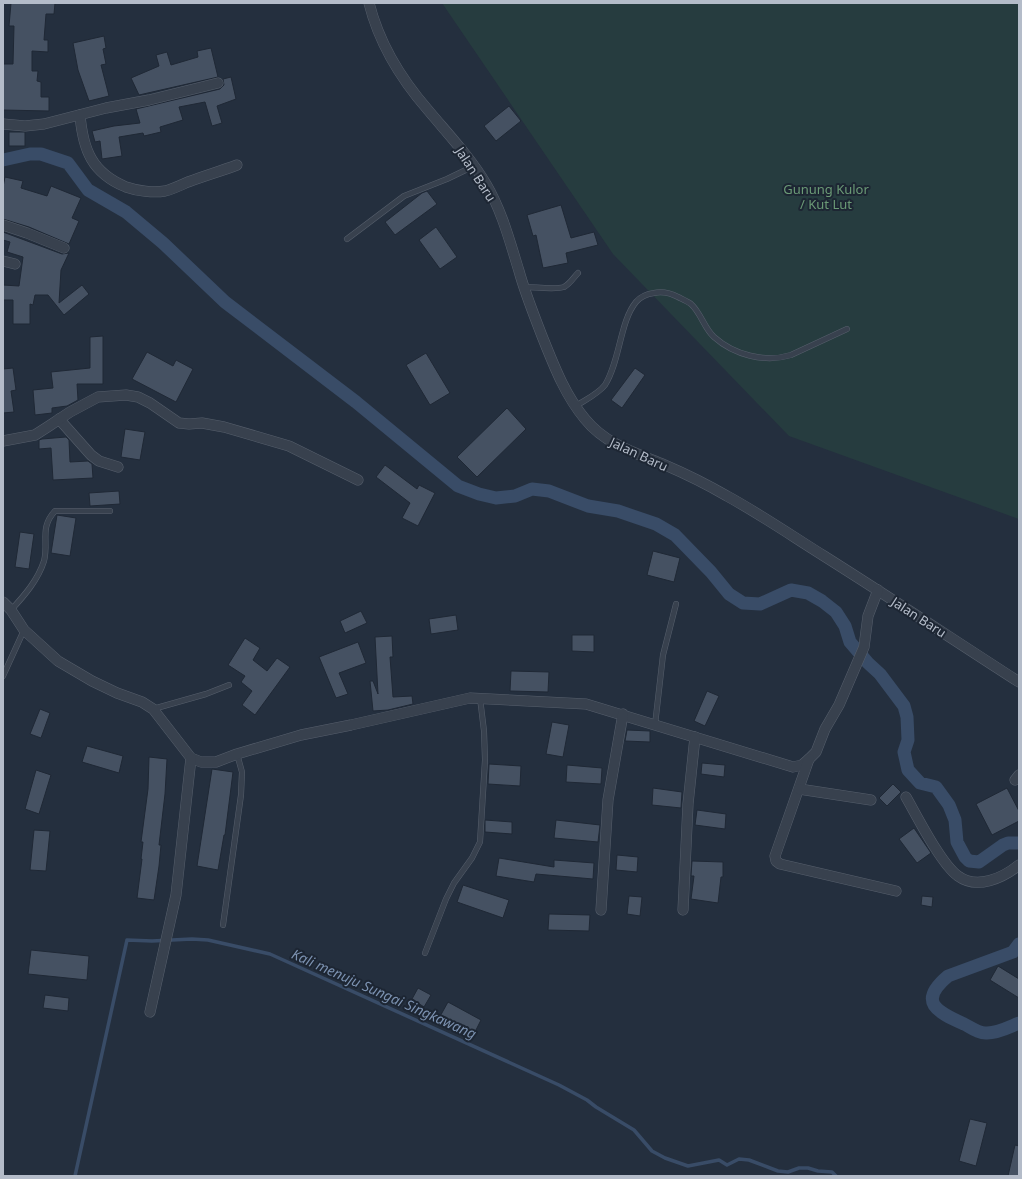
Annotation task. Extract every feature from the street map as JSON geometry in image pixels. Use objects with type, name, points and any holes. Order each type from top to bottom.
[{"type":"street","name":"Jalan Baru","points":[[369,3],[382,43],[403,77],[425,107],[455,141],[474,166],[493,198],[510,240],[532,311],[554,367],[563,386],[576,406],[596,431],[622,449],[667,466],[727,495],[878,590],[1019,682]]},
{"type":"street","points":[[3,124],[25,126],[44,124],[106,108],[150,100],[218,83]]},
{"type":"street","points":[[80,115],[81,133],[84,144],[91,158],[101,172],[112,181],[136,191],[165,191],[237,164]]},
{"type":"street","points":[[3,225],[64,248]]},
{"type":"street","points":[[3,261],[15,264]]},
{"type":"street","points":[[3,441],[35,434],[70,412],[98,397],[126,395],[138,397],[150,402],[178,423],[202,423],[224,427],[289,446],[358,480]]},
{"type":"street","points":[[59,419],[91,455],[99,461],[118,467]]},
{"type":"street","points":[[3,602],[11,610],[24,630],[58,661],[92,681],[117,693],[142,702],[153,709],[191,758],[201,762],[216,762],[237,754],[301,735],[480,697],[513,701],[586,704],[623,714],[793,767],[802,765],[816,752],[825,729],[839,705],[859,662],[864,647],[868,616],[878,590]]},
{"type":"street","points":[[601,910],[608,800],[623,714]]},
{"type":"street","points":[[683,910],[688,804],[695,737]]},
{"type":"street","points":[[150,1012],[176,895],[191,758]]},
{"type":"street","points":[[809,759],[775,856],[776,861],[780,864],[896,891]]},
{"type":"street","points":[[799,789],[871,800]]},
{"type":"street","points":[[906,797],[945,863],[958,876],[973,882],[991,881],[1008,874],[1019,865]]},
{"type":"lane","points":[[347,239],[404,196],[474,166]]},
{"type":"lane","points":[[525,287],[564,287],[578,272]]},
{"type":"lane","points":[[576,406],[598,392],[604,386],[616,359],[629,315],[635,303],[641,297],[647,295],[664,292],[684,300],[691,304],[696,310],[713,336],[730,348],[761,358],[781,358],[791,355],[846,329]]},
{"type":"lane","points":[[11,610],[36,578],[44,560],[46,524],[50,516],[55,511],[110,511]]},
{"type":"lane","points":[[655,725],[663,655],[676,604]]},
{"type":"lane","points":[[3,676],[24,630]]},
{"type":"lane","points":[[153,709],[206,694],[229,685]]},
{"type":"lane","points":[[425,954],[446,899],[454,883],[472,858],[480,842],[485,760],[484,731],[480,697]]},
{"type":"lane","points":[[223,925],[241,795],[242,772],[237,754]]},
{"type":"green space","name":"Gunung Kulor / Kut Lut","points":[[442,3],[1019,3],[1019,519],[789,436],[613,254]]},
{"type":"building","points":[[11,3],[55,3],[54,14],[46,14],[44,40],[48,40],[48,52],[32,51],[32,71],[38,71],[37,81],[41,82],[41,97],[49,97],[49,111],[3,110],[3,64],[13,64],[14,26],[9,26]]},
{"type":"building","points":[[104,36],[106,48],[103,49],[106,64],[101,65],[109,96],[89,101],[78,70],[73,43]]},
{"type":"building","points":[[211,48],[218,77],[139,95],[131,78],[159,66],[156,55],[167,52],[171,65],[198,57],[197,51]]},
{"type":"building","points":[[231,77],[236,99],[217,106],[222,123],[212,126],[205,102],[179,107],[183,120],[160,127],[161,132],[144,136],[143,133],[119,137],[122,156],[102,159],[100,141],[95,142],[92,131],[114,126],[140,123],[136,109],[220,89],[224,85],[223,79]]},
{"type":"building","points":[[509,106],[521,121],[496,141],[484,126]]},
{"type":"building","points":[[9,132],[25,132],[25,146],[9,146]]},
{"type":"building","points":[[5,177],[23,181],[21,188],[47,196],[51,186],[81,198],[72,218],[79,221],[69,244],[29,227],[3,219],[3,187]]},
{"type":"building","points":[[427,191],[437,204],[395,235],[385,222],[422,193]]},
{"type":"building","points":[[561,205],[571,238],[594,232],[598,245],[566,253],[568,263],[543,268],[536,235],[533,236],[527,215]]},
{"type":"building","points":[[436,227],[457,257],[440,269],[419,240]]},
{"type":"building","points":[[3,232],[62,254],[69,253],[61,270],[59,303],[82,285],[89,294],[64,315],[48,295],[35,295],[33,305],[30,304],[30,324],[13,324],[13,300],[3,300],[3,285],[19,286],[23,257],[7,252],[10,242],[3,240]]},
{"type":"building","points":[[103,336],[103,384],[77,384],[78,400],[67,406],[52,408],[52,413],[35,415],[33,390],[53,388],[51,372],[90,368],[90,337]]},
{"type":"building","points":[[147,352],[173,366],[176,360],[193,369],[176,402],[132,379]]},
{"type":"building","points":[[426,353],[450,393],[430,405],[406,365]]},
{"type":"building","points":[[13,368],[16,390],[11,391],[14,412],[3,413],[3,369]]},
{"type":"building","points":[[635,368],[645,375],[622,408],[611,400]]},
{"type":"building","points":[[507,408],[526,429],[477,477],[457,457]]},
{"type":"building","points":[[125,429],[145,432],[140,460],[121,457]]},
{"type":"building","points":[[66,437],[69,440],[70,462],[88,461],[92,464],[93,478],[53,480],[51,448],[39,449],[39,440]]},
{"type":"building","points":[[385,465],[417,489],[419,485],[435,493],[418,526],[402,518],[410,503],[376,477]]},
{"type":"building","points":[[119,491],[120,504],[90,506],[89,493]]},
{"type":"building","points":[[57,515],[76,518],[70,556],[51,553]]},
{"type":"building","points":[[20,532],[34,534],[29,569],[15,567]]},
{"type":"building","points":[[653,551],[680,558],[674,582],[647,575]]},
{"type":"building","points":[[361,611],[367,623],[345,633],[340,621]]},
{"type":"building","points":[[456,615],[458,630],[431,634],[429,619]]},
{"type":"building","points":[[572,635],[594,635],[594,652],[572,651]]},
{"type":"building","points":[[392,636],[393,657],[390,657],[393,697],[412,696],[413,704],[388,710],[373,711],[370,681],[373,681],[378,694],[375,637]]},
{"type":"building","points":[[245,638],[260,648],[253,660],[267,671],[277,658],[290,667],[255,715],[242,705],[252,691],[241,682],[245,676],[228,665]]},
{"type":"building","points":[[358,642],[366,663],[339,673],[348,694],[336,698],[319,657]]},
{"type":"building","points":[[511,671],[549,672],[548,692],[510,691]]},
{"type":"building","points":[[707,691],[719,696],[705,726],[694,721]]},
{"type":"building","points":[[40,709],[50,713],[41,738],[30,734]]},
{"type":"building","points":[[552,722],[569,725],[563,757],[546,754]]},
{"type":"building","points":[[627,730],[650,731],[650,742],[625,741]]},
{"type":"building","points":[[87,746],[123,756],[119,773],[82,762]]},
{"type":"building","points":[[149,757],[167,759],[165,794],[159,845],[161,845],[154,900],[137,898],[142,859],[143,842],[141,842],[148,789]]},
{"type":"building","points":[[702,763],[725,765],[724,777],[701,774]]},
{"type":"building","points":[[489,764],[521,766],[520,786],[488,784]]},
{"type":"building","points":[[567,765],[602,768],[601,784],[566,782]]},
{"type":"building","points":[[212,769],[233,772],[225,835],[218,870],[197,866]]},
{"type":"building","points":[[36,770],[51,775],[39,814],[25,809]]},
{"type":"building","points":[[893,784],[901,792],[887,806],[879,798]]},
{"type":"building","points":[[653,788],[682,792],[681,808],[652,805]]},
{"type":"building","points":[[1007,788],[1019,811],[1019,821],[992,835],[976,804]]},
{"type":"building","points":[[697,810],[726,814],[725,829],[695,825]]},
{"type":"building","points":[[485,820],[512,822],[512,834],[485,832]]},
{"type":"building","points":[[556,820],[600,825],[598,842],[554,838]]},
{"type":"building","points":[[914,828],[931,853],[917,863],[899,839]]},
{"type":"building","points":[[34,830],[50,831],[46,871],[30,870]]},
{"type":"building","points":[[617,855],[638,857],[637,872],[616,870]]},
{"type":"building","points":[[499,858],[554,867],[554,860],[594,863],[593,879],[536,874],[534,882],[496,876]]},
{"type":"building","points":[[692,861],[723,862],[723,877],[721,877],[718,903],[691,899],[694,876],[691,876]]},
{"type":"building","points":[[463,885],[509,900],[503,918],[457,902]]},
{"type":"building","points":[[629,896],[642,897],[640,916],[627,914]]},
{"type":"building","points":[[922,896],[933,897],[932,907],[921,905]]},
{"type":"building","points":[[549,914],[590,915],[589,931],[548,930]]},
{"type":"building","points":[[31,950],[89,956],[87,980],[28,974]]},
{"type":"building","points":[[998,966],[1019,979],[1019,998],[990,980]]},
{"type":"building","points":[[418,988],[431,995],[424,1007],[412,999]]},
{"type":"building","points":[[45,995],[69,998],[68,1011],[43,1008]]},
{"type":"building","points":[[448,1002],[481,1020],[472,1038],[438,1020]]},
{"type":"building","points":[[970,1119],[987,1123],[976,1166],[959,1161]]},
{"type":"building","points":[[1015,1145],[1019,1146],[1019,1176],[1008,1176]]},
{"type":"waterway","points":[[3,160],[30,154],[41,154],[68,163],[88,190],[126,212],[163,243],[225,302],[356,402],[458,486],[479,494],[496,498],[515,496],[532,489],[549,491],[588,506],[618,511],[656,524],[675,535],[711,572],[729,594],[743,603],[760,604],[791,590],[808,593],[822,601],[836,612],[845,626],[850,642],[868,663],[880,674],[904,706],[907,717],[908,740],[904,752],[908,770],[920,783],[936,787],[949,805],[955,820],[957,842],[965,857],[969,861],[979,862],[1003,845],[1008,843],[1019,843]]},
{"type":"waterway","name":"Kali menuju Sungai Singkawang","points":[[75,1176],[127,940],[152,941],[192,939],[208,940],[270,954],[559,1085],[587,1100],[634,1130],[652,1151],[665,1158],[688,1166],[719,1160],[727,1165],[739,1159],[749,1160],[778,1171],[788,1172],[799,1168],[808,1168],[818,1171],[832,1172],[836,1176]]},
{"type":"waterway","points":[[1019,944],[1013,952],[948,976],[939,985],[932,999],[934,1005],[946,1015],[981,1032],[995,1032],[1019,1023]]}]
